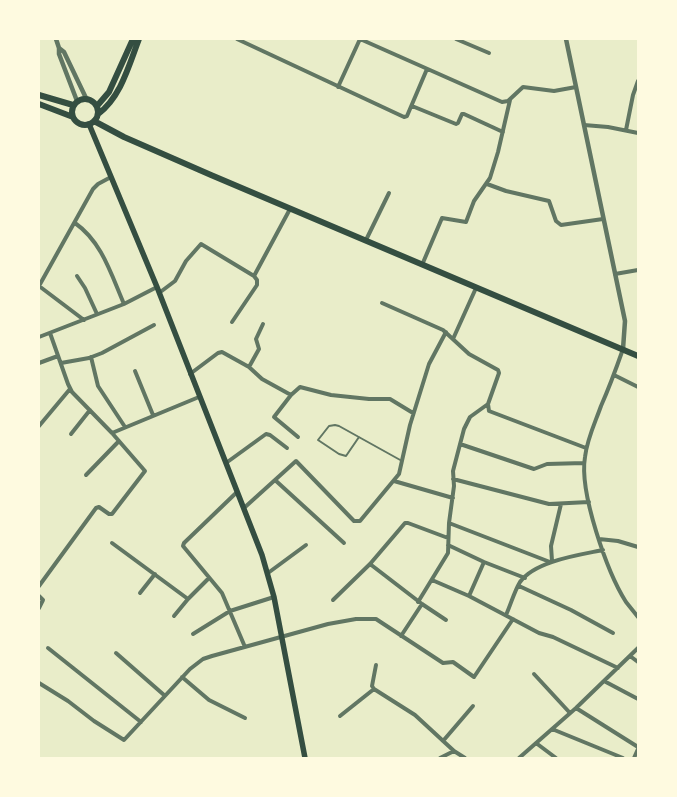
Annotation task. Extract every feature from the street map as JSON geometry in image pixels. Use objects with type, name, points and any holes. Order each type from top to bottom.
[{"type":"highway","points":[[97,106],[110,92],[133,39]]},
{"type":"highway","points":[[92,122],[115,97],[139,39]]},
{"type":"highway","points":[[39,95],[75,103],[86,98],[97,106],[98,114]]},
{"type":"highway","points":[[73,117],[72,113],[75,103]]},
{"type":"highway","points":[[39,104],[73,117],[82,124],[92,122],[124,138],[638,356]]},
{"type":"main road","points":[[92,122],[111,178],[158,290],[268,573],[305,758]]},
{"type":"street","points":[[56,39],[75,103]]},
{"type":"street","points":[[237,39],[404,117],[407,116],[412,106],[427,69]]},
{"type":"street","points":[[338,87],[360,39],[499,101],[506,102],[521,88],[526,86],[554,91],[576,87]]},
{"type":"street","points":[[456,39],[489,53]]},
{"type":"street","points":[[566,39],[624,322],[623,349],[589,437],[584,473],[589,502],[599,539],[610,569],[626,602],[638,617]]},
{"type":"street","points":[[59,48],[64,52],[86,98]]},
{"type":"street","points":[[626,130],[638,81]]},
{"type":"street","points":[[422,265],[442,218],[466,222],[474,201],[487,184],[498,152],[510,99]]},
{"type":"street","points":[[412,106],[456,124],[462,114],[464,114],[503,132]]},
{"type":"street","points":[[584,125],[638,133]]},
{"type":"street","points":[[84,320],[39,286],[94,188],[111,178]]},
{"type":"street","points":[[487,184],[549,201],[556,222],[561,225],[603,219]]},
{"type":"street","points":[[366,240],[389,193]]},
{"type":"street","points":[[254,276],[290,209]]},
{"type":"street","points":[[75,223],[88,232],[100,249],[124,304]]},
{"type":"street","points":[[39,337],[158,290],[174,281],[186,261],[200,244],[254,276],[257,280],[257,285],[232,322]]},
{"type":"street","points":[[615,274],[638,270]]},
{"type":"street","points":[[77,276],[97,314]]},
{"type":"street","points":[[454,339],[476,288]]},
{"type":"street","points":[[382,303],[446,332],[469,354],[499,370],[488,404],[488,409],[491,412],[586,448]]},
{"type":"street","points":[[249,367],[259,350],[256,339],[263,324]]},
{"type":"street","points":[[61,363],[91,357],[116,347],[154,325]]},
{"type":"street","points":[[244,508],[293,462],[297,461],[356,522],[360,521],[399,474],[413,413],[431,358],[446,332]]},
{"type":"street","points":[[39,586],[96,508],[99,507],[112,514],[145,472],[144,468],[70,388],[50,333]]},
{"type":"street","points":[[190,374],[221,352],[249,367],[262,379],[291,395]]},
{"type":"street","points":[[39,363],[58,356]]},
{"type":"street","points":[[91,357],[98,386],[125,427]]},
{"type":"street","points":[[135,371],[153,415]]},
{"type":"street","points":[[614,375],[638,387]]},
{"type":"street","points":[[298,437],[274,417],[300,386],[331,395],[388,399],[413,413]]},
{"type":"street","points":[[39,426],[70,388]]},
{"type":"street","points":[[112,433],[199,397]]},
{"type":"street","points":[[401,636],[447,555],[448,523],[453,498],[454,467],[460,444],[470,417],[488,404]]},
{"type":"street","points":[[71,434],[90,410]]},
{"type":"street","points":[[226,463],[266,434],[287,448]]},
{"type":"street","points":[[86,475],[119,441]]},
{"type":"street","points":[[460,444],[534,469],[547,464],[584,463]]},
{"type":"street","points":[[453,479],[541,502],[561,504],[589,502]]},
{"type":"street","points":[[275,480],[344,543]]},
{"type":"street","points":[[394,481],[453,498]]},
{"type":"street","points":[[237,492],[184,542],[183,546],[222,594],[245,647]]},
{"type":"street","points":[[551,562],[551,546],[561,504]]},
{"type":"street","points":[[333,600],[370,564],[405,523],[448,538]]},
{"type":"street","points":[[448,523],[551,562]]},
{"type":"street","points":[[599,539],[618,541],[638,547]]},
{"type":"street","points":[[112,543],[188,599]]},
{"type":"street","points":[[268,573],[306,545]]},
{"type":"street","points":[[448,545],[525,578]]},
{"type":"street","points":[[506,615],[519,586],[525,578],[551,562],[603,550]]},
{"type":"street","points":[[469,596],[484,562]]},
{"type":"street","points":[[370,564],[420,603],[446,620]]},
{"type":"street","points":[[140,593],[155,574]]},
{"type":"street","points":[[174,616],[209,578]]},
{"type":"street","points":[[432,580],[469,596],[539,633],[553,637],[618,668]]},
{"type":"street","points":[[519,586],[571,610],[613,633]]},
{"type":"street","points":[[39,596],[43,601],[39,608]]},
{"type":"street","points":[[193,634],[230,611],[274,597]]},
{"type":"street","points":[[39,683],[68,700],[121,739],[126,739],[182,676],[195,664],[203,660],[328,624],[361,619],[381,621],[443,663],[453,662],[474,678],[513,619]]},
{"type":"street","points":[[48,648],[141,722]]},
{"type":"street","points":[[519,758],[576,708],[638,648]]},
{"type":"street","points":[[116,653],[164,695]]},
{"type":"street","points":[[630,656],[638,662]]},
{"type":"street","points":[[376,665],[372,686],[374,689],[415,715],[454,751],[465,758]]},
{"type":"street","points":[[534,674],[570,713]]},
{"type":"street","points":[[182,676],[209,700],[245,718]]},
{"type":"street","points":[[604,681],[638,699]]},
{"type":"street","points":[[340,716],[374,689]]},
{"type":"street","points":[[443,741],[473,706]]},
{"type":"street","points":[[576,708],[638,748],[634,758]]},
{"type":"street","points":[[552,729],[623,758]]},
{"type":"street","points":[[536,743],[556,758]]},
{"type":"street","points":[[440,758],[454,751]]},
{"type":"lane","points":[[359,437],[346,456],[318,440],[329,426],[339,426],[359,437],[402,461]]}]
